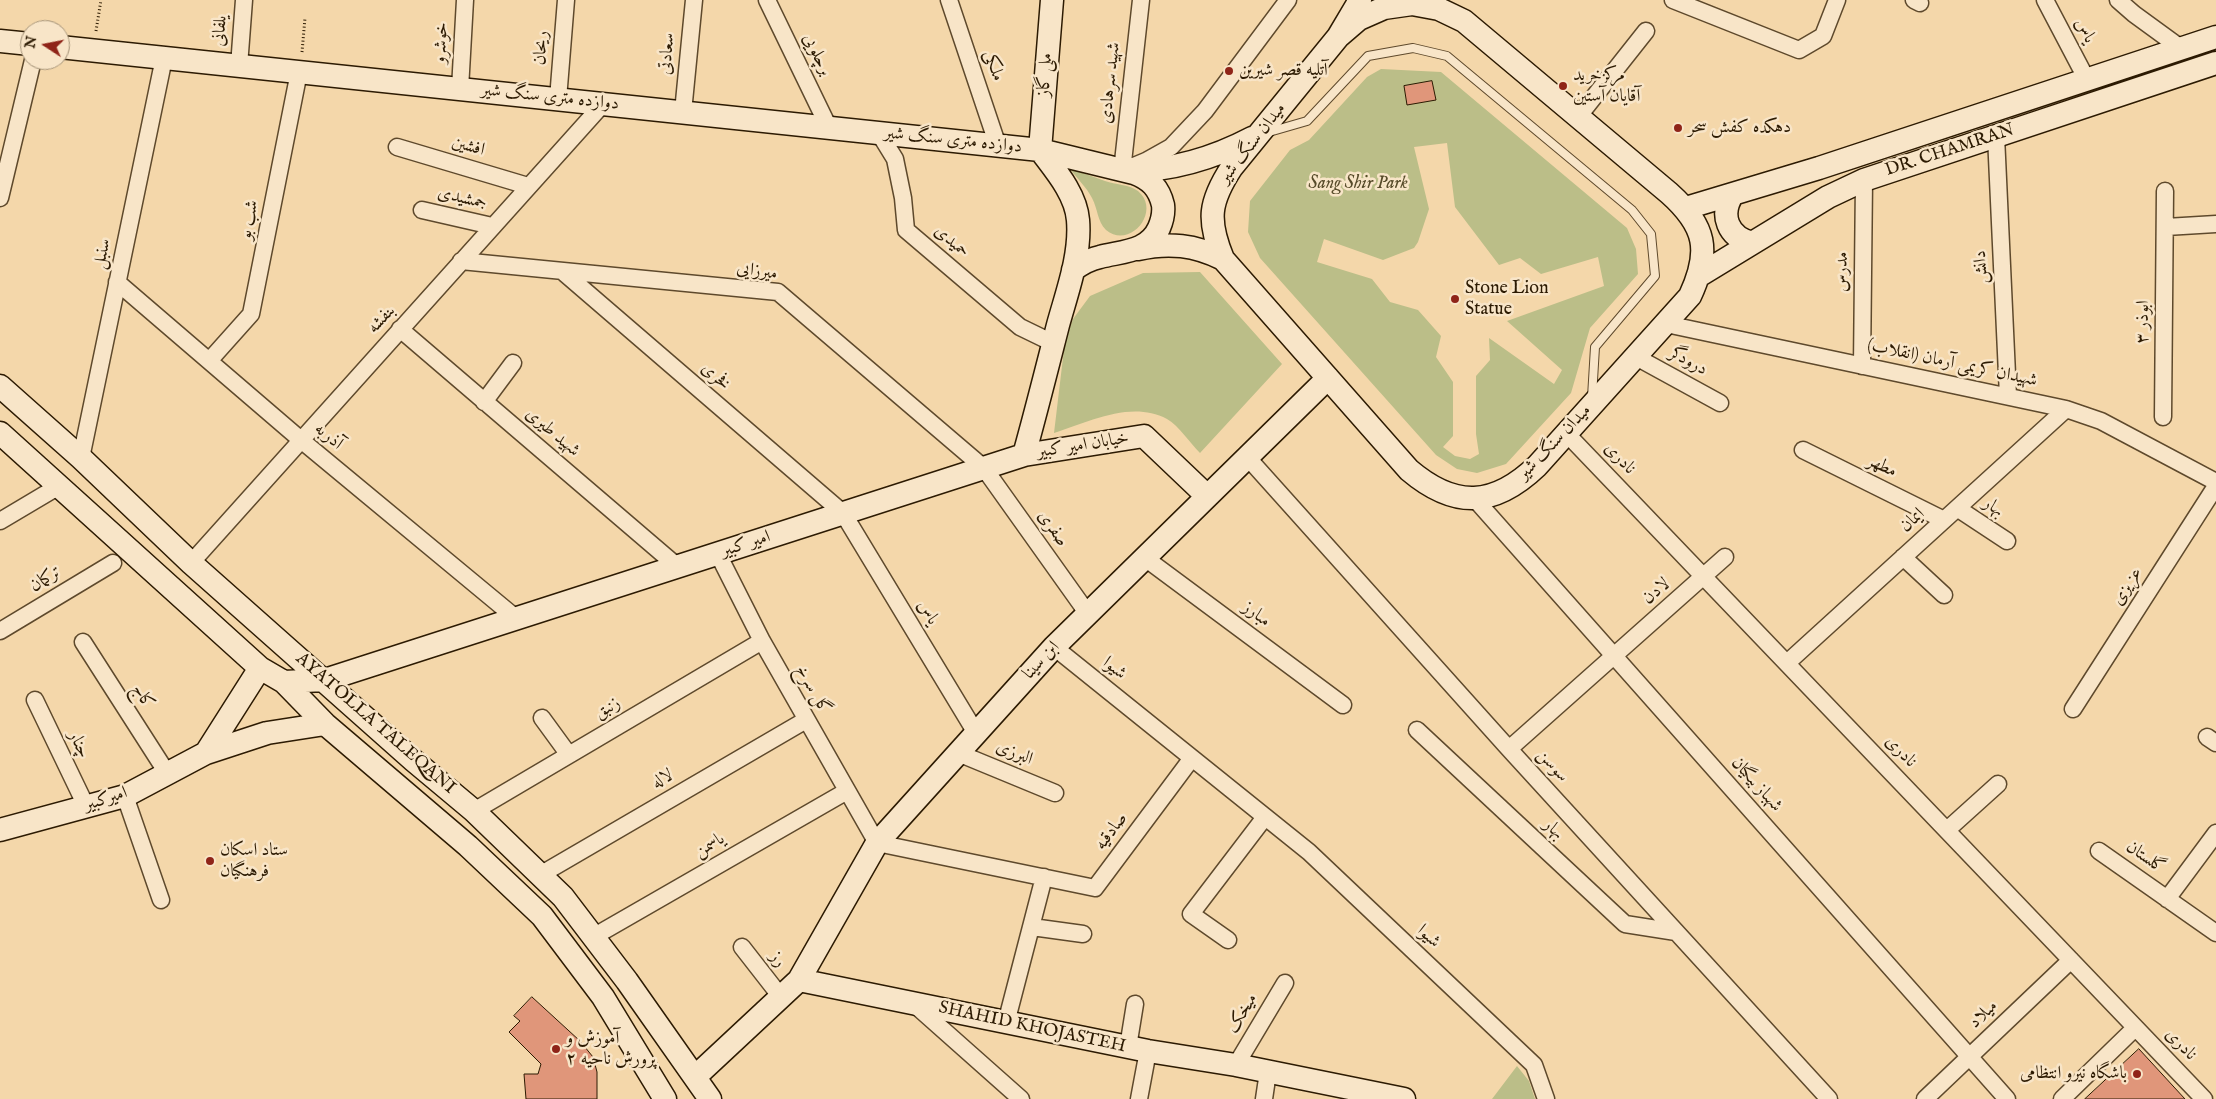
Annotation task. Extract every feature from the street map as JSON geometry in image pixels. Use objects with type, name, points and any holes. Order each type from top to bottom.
[{"type":"main road","name":"ملی گاز","points":[[1040,150],[1052,0]]},
{"type":"main road","points":[[1338,37],[1360,0]]},
{"type":"main road","name":"میدان سنگ شیر","points":[[1412,4],[1438,4],[1464,21],[1686,208],[1698,229],[1703,252],[1700,275],[1690,296],[1566,433],[1520,482],[1498,494],[1474,498],[1450,495],[1428,486],[1409,470],[1223,259],[1213,236],[1212,212],[1218,188],[1338,37],[1359,19],[1384,8],[1412,4]]},
{"type":"main road","name":"DR. CHAMRAN","points":[[1686,208],[1819,168],[2216,37]]},
{"type":"main road","points":[[0,41],[20,43]]},
{"type":"main road","name":"دوازده متری سنگ شیر","points":[[70,48],[1040,150],[1134,173],[1146,178],[1155,186],[1161,197],[1162,222],[1156,234],[1148,243],[1137,249]]},
{"type":"main road","name":"DR. CHAMRAN","points":[[1700,275],[1828,197],[1864,180],[2216,63]]},
{"type":"main road","points":[[1122,171],[1159,169],[1182,165],[1236,146],[1259,134]]},
{"type":"main road","points":[[1024,455],[1073,270],[1078,219],[1065,184],[1040,150]]},
{"type":"main road","points":[[1733,194],[1726,208],[1727,224],[1737,237],[1752,243]]},
{"type":"main road","points":[[1073,270],[1082,263],[1099,257],[1155,245],[1187,246],[1205,250],[1223,259]]},
{"type":"main road","name":"ابن سینا","points":[[799,980],[877,843],[1054,647],[1328,378]]},
{"type":"main road","name":"AYATOLLA TALEQANI","points":[[0,386],[81,458],[191,563],[413,760],[474,811],[563,897],[696,1077],[710,1099]]},
{"type":"main road","name":"AYATOLLA TALEQANI","points":[[0,433],[260,668],[284,682],[325,724],[468,846],[542,916],[603,997],[665,1099]]},
{"type":"main road","name":"خیابان امیر کبیر","points":[[1024,455],[1144,436],[1208,496]]},
{"type":"main road","name":"امیر کبیر","points":[[284,682],[325,680],[1024,455]]},
{"type":"main road","points":[[122,542],[142,516]]},
{"type":"main road","points":[[206,753],[260,668]]},
{"type":"main road","name":"امیرکبیر","points":[[0,830],[125,796],[206,753],[268,733],[325,724]]},
{"type":"main road","points":[[393,783],[413,760]]},
{"type":"main road","points":[[696,1077],[799,980]]},
{"type":"main road","name":"SHAHID KHOJASTEH","points":[[799,980],[1138,1049],[1332,1083],[1404,1099]]},
{"type":"street","name":"یلفانی","points":[[239,66],[244,0]]},
{"type":"street","name":"خوشرو","points":[[460,89],[465,0]]},
{"type":"street","name":"ریحان","points":[[558,99],[566,0]]},
{"type":"street","name":"سعادتی","points":[[683,112],[694,0]]},
{"type":"street","name":"برچلویی","points":[[767,0],[829,128]]},
{"type":"street","name":"ملکی","points":[[950,0],[998,146]]},
{"type":"street","name":"شهید سرهادی","points":[[1122,171],[1141,0]]},
{"type":"street","points":[[1122,171],[1146,161],[1171,146],[1205,111],[1288,0]]},
{"type":"street","points":[[1673,0],[1799,50],[1823,36],[1837,0]]},
{"type":"street","name":"یاس","points":[[2045,0],[2087,80]]},
{"type":"street","points":[[2118,0],[2182,49]]},
{"type":"street","points":[[1578,118],[1646,31]]},
{"type":"street","name":"سنبل","points":[[81,458],[164,58]]},
{"type":"street","points":[[0,198],[31,70]]},
{"type":"street","name":"شب بو","points":[[209,361],[251,314],[299,72]]},
{"type":"street","name":"بنفشه","points":[[191,563],[603,104]]},
{"type":"street","name":"حمیدی","points":[[879,133],[895,159],[903,198],[906,230],[1020,327],[1054,343]]},
{"type":"street","name":"دانش","points":[[1996,136],[2008,396]]},
{"type":"street","name":"افشین","points":[[397,147],[528,186]]},
{"type":"street","name":"مدرس","points":[[1862,366],[1864,180]]},
{"type":"street","name":"ابوذر ۳","points":[[2163,417],[2165,191]]},
{"type":"street","name":"جمشیدی","points":[[422,210],[492,226]]},
{"type":"street","points":[[2166,227],[2216,224]]},
{"type":"street","name":"میرزایی","points":[[461,262],[778,292],[984,468]]},
{"type":"street","name":"فخری","points":[[562,271],[843,514]]},
{"type":"street","name":"آذربه","points":[[117,282],[301,440],[517,618]]},
{"type":"street","name":"شهیدان کریمی آرمان (انقلاب)","points":[[1666,324],[2066,409],[2101,421],[2216,482]]},
{"type":"street","name":"شهید طیری","points":[[400,329],[678,566]]},
{"type":"street","name":"درودگر","points":[[1636,357],[1720,403]]},
{"type":"street","points":[[484,402],[513,363]]},
{"type":"street","name":"ایمان","points":[[1787,663],[2066,409]]},
{"type":"street","name":"نادری","points":[[1566,433],[2204,1099]]},
{"type":"street","name":"مطهر","points":[[1803,450],[1944,520]]},
{"type":"street","name":"سوسن","points":[[1248,458],[1509,749],[1829,1099]]},
{"type":"street","name":"صفری","points":[[984,468],[1088,614]]},
{"type":"street","points":[[0,521],[59,486]]},
{"type":"street","name":"عزیزی","points":[[2074,709],[2216,486]]},
{"type":"street","name":"شهباز بیگیان","points":[[1474,498],[2007,1099]]},
{"type":"street","name":"بهار","points":[[1957,508],[2006,541]]},
{"type":"street","name":"یاس","points":[[843,514],[976,733]]},
{"type":"street","name":"گل سرخ","points":[[718,554],[762,641],[877,843]]},
{"type":"street","name":"لادن","points":[[1509,749],[1705,578],[1725,557]]},
{"type":"street","points":[[1903,557],[1944,595]]},
{"type":"street","name":"مبارز","points":[[1145,558],[1344,705]]},
{"type":"street","name":"ترکمان","points":[[0,631],[113,563]]},
{"type":"street","name":"زنبق","points":[[474,811],[762,641]]},
{"type":"street","name":"کاج","points":[[83,642],[167,774]]},
{"type":"street","name":"شیوا","points":[[1054,647],[1309,852],[1534,1065],[1546,1099]]},
{"type":"street","name":"چنار","points":[[35,700],[86,806]]},
{"type":"street","points":[[542,718],[569,755]]},
{"type":"street","name":"لاله","points":[[540,875],[806,720]]},
{"type":"street","name":"بهار","points":[[1417,730],[1625,924],[1676,932]]},
{"type":"street","name":"البرزی","points":[[958,753],[1055,792]]},
{"type":"street","name":"صادقیه","points":[[877,843],[1095,888],[1192,758]]},
{"type":"street","points":[[1947,830],[1998,784]]},
{"type":"street","name":"یاسمن","points":[[593,937],[847,791]]},
{"type":"street","points":[[125,796],[161,900]]},
{"type":"street","points":[[1228,940],[1191,914],[1265,817]]},
{"type":"street","name":"گلستان","points":[[2167,898],[2216,833]]},
{"type":"street","name":"گلستان","points":[[2100,851],[2216,933]]},
{"type":"street","points":[[1006,1022],[1044,877]]},
{"type":"street","points":[[1032,927],[1083,934]]},
{"type":"street","name":"رز","points":[[742,947],[781,997]]},
{"type":"street","name":"میلاد","points":[[1926,1099],[2071,960]]},
{"type":"street","name":"میخک","points":[[1236,1065],[1285,983]]},
{"type":"street","points":[[913,1003],[1021,1099]]},
{"type":"street","points":[[1135,1004],[1139,1099]]},
{"type":"street","points":[[2062,1099],[2136,1028]]},
{"type":"street","points":[[1264,1099],[1268,1072]]},
{"type":"lane","points":[[1259,134],[1307,121],[1368,56],[1413,48],[1447,56],[1455,62],[1632,210],[1652,234],[1655,276],[1595,347],[1591,406]]},
{"type":"path","points":[[93,50],[100,0]]},
{"type":"path","points":[[299,72],[305,18]]},
{"type":"green space","name":"Sang Shir Park","points":[[1381,69],[1441,72],[1627,228],[1636,249],[1638,274],[1590,328],[1571,393],[1506,464],[1477,473],[1457,469],[1436,455],[1260,258],[1248,232],[1250,201],[1290,150],[1309,140],[1367,77]],"holes":[[[1447,143],[1455,207],[1499,265],[1520,258],[1541,274],[1598,257],[1604,286],[1507,321],[1562,370],[1554,384],[1489,338],[1490,360],[1476,376],[1476,434],[1479,454],[1470,459],[1455,456],[1443,447],[1453,436],[1453,382],[1436,357],[1441,336],[1418,310],[1390,302],[1372,279],[1317,262],[1324,239],[1383,260],[1414,248],[1418,242],[1429,209],[1414,147]]]},
{"type":"green space","points":[[1069,168],[1138,191],[1144,199],[1146,208],[1145,217],[1140,226],[1133,232],[1124,235],[1115,235],[1106,230],[1101,223],[1090,194]]},
{"type":"green space","points":[[1200,272],[1282,364],[1200,453],[1180,430],[1167,419],[1139,412],[1110,415],[1054,433],[1065,341],[1073,319],[1090,296],[1143,273]]},
{"type":"green space","points":[[1517,1066],[1529,1081],[1535,1099],[1492,1099]]},
{"type":"building","points":[[1432,81],[1436,100],[1407,105],[1404,86]]},
{"type":"building","name":"آموزش و پرورش ناحیه ۲","points":[[532,997],[580,1041],[593,1057],[597,1072],[597,1099],[526,1099],[524,1074],[538,1074],[541,1064],[509,1032],[520,1021],[514,1016]]},
{"type":"building","name":"باشگاه نیرو انتظامی","points":[[2139,1049],[2185,1099],[2085,1099]]},
{"type":"place","name":"آتلیه قصر شیرین","points":[[1229,71]]},
{"type":"place","name":"مرکزخرید آقایان آستین","points":[[1563,86]]},
{"type":"place","name":"دهکده کفش سحر","points":[[1678,128]]},
{"type":"place","name":"Stone Lion Statue","points":[[1455,299]]},
{"type":"place","name":"ستاد اسکان فرهنگیان","points":[[210,861]]},
{"type":"place","name":"آموزش و پرورش ناحیه ۲","points":[[556,1049]]},
{"type":"place","name":"باشگاه نیرو انتظامی","points":[[2137,1074]]}]
